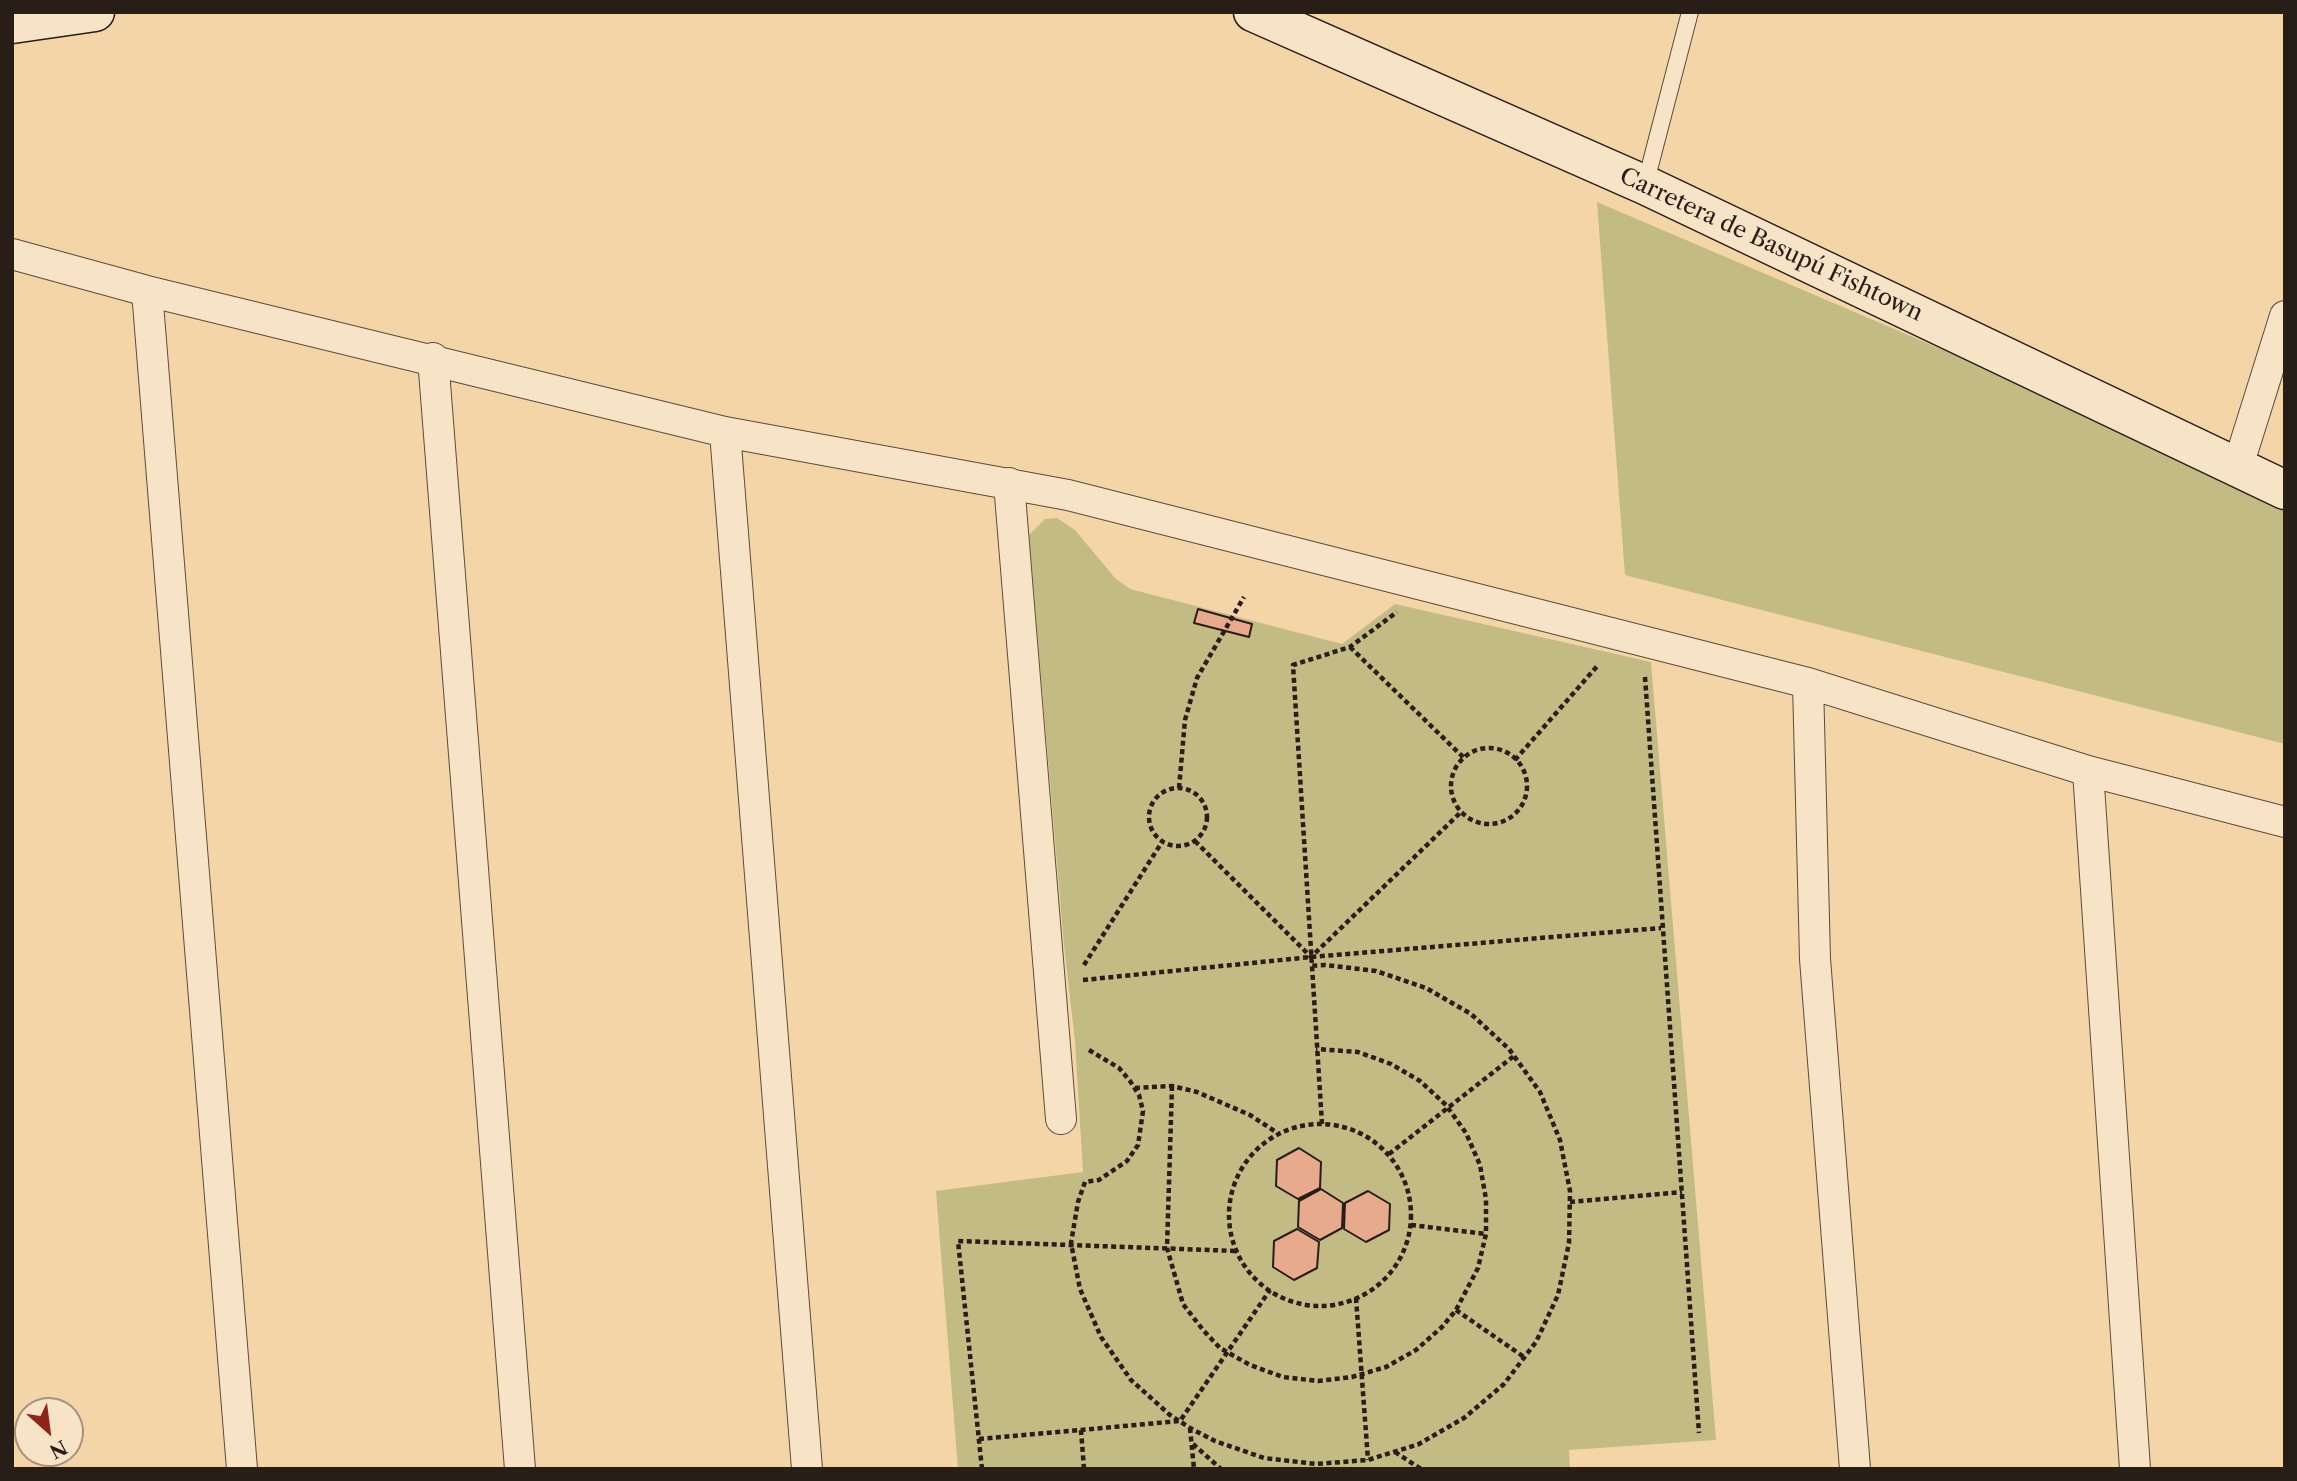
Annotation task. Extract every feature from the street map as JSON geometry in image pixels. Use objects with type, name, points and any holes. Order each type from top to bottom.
[{"type":"street","points":[[12,24],[95,12]]},
{"type":"street","name":"Carretera de Basupú Fishtown","points":[[1277,17],[1644,185],[2285,490]]},
{"type":"street","points":[[12,254],[147,290],[433,358],[725,432],[1009,483],[1808,683],[2088,771],[2285,822]]},
{"type":"street","points":[[147,290],[242,1469]]},
{"type":"street","points":[[2238,466],[2285,316]]},
{"type":"street","points":[[433,358],[520,1469]]},
{"type":"street","points":[[725,432],[807,1469]]},
{"type":"street","points":[[1009,483],[1062,1119]]},
{"type":"street","points":[[1808,683],[1815,959],[1855,1469]]},
{"type":"street","points":[[2088,771],[2135,1469]]},
{"type":"lane","points":[[1644,185],[1690,12]]},
{"type":"path","points":[[1179,788],[1185,720],[1197,678],[1244,597]]},
{"type":"path","points":[[1322,1124],[1293,666],[1350,647],[1399,611]]},
{"type":"path","points":[[1350,647],[1464,758]]},
{"type":"path","points":[[1515,760],[1606,656]]},
{"type":"path","points":[[1644,666],[1699,1433]]},
{"type":"path","points":[[1489,749],[1505,752],[1515,760],[1526,783],[1525,799],[1517,812],[1504,821],[1488,825],[1473,821],[1455,805],[1451,782],[1456,767],[1464,758],[1474,752],[1489,749]]},
{"type":"path","points":[[1179,788],[1196,793],[1207,809],[1206,827],[1195,841],[1178,846],[1162,842],[1152,832],[1148,814],[1161,793],[1179,788]]},
{"type":"path","points":[[1311,957],[1461,812]]},
{"type":"path","points":[[1195,841],[1311,957]]},
{"type":"path","points":[[1162,842],[1074,981],[1311,957],[1661,928]]},
{"type":"path","points":[[1071,1243],[1080,1289],[1101,1337],[1131,1380],[1191,1428],[1215,1441],[1264,1458],[1316,1464],[1368,1460],[1419,1444],[1464,1418],[1504,1384],[1536,1342],[1558,1295],[1569,1243],[1570,1202],[1560,1140],[1540,1092],[1514,1056],[1471,1014],[1426,988],[1377,971],[1325,965],[1310,966]]},
{"type":"path","points":[[1172,1086],[1167,1248],[1184,1304],[1203,1331],[1227,1352],[1250,1365],[1283,1377],[1318,1381],[1362,1374],[1386,1367],[1416,1350],[1442,1327],[1456,1310],[1478,1268],[1486,1234],[1486,1199],[1480,1165],[1466,1133],[1449,1108],[1420,1081],[1391,1064],[1358,1052],[1316,1049]]},
{"type":"path","points":[[1389,1154],[1514,1056]]},
{"type":"path","points":[[1135,1088],[1172,1086],[1215,1098],[1279,1134]]},
{"type":"path","points":[[1322,1124],[1359,1132],[1389,1154],[1407,1187],[1411,1225],[1406,1244],[1393,1269],[1373,1289],[1356,1298],[1319,1306],[1282,1297],[1251,1275],[1237,1251],[1230,1223],[1234,1186],[1254,1153],[1279,1134],[1303,1126],[1322,1124]]},
{"type":"path","points":[[1570,1202],[1682,1192]]},
{"type":"path","points":[[1411,1225],[1486,1234]]},
{"type":"path","points":[[982,1469],[958,1241],[1237,1251]]},
{"type":"path","points":[[1180,1421],[1269,1290]]},
{"type":"path","points":[[1356,1298],[1368,1460]]},
{"type":"path","points":[[1456,1310],[1524,1357]]},
{"type":"path","points":[[979,1439],[1180,1421]]},
{"type":"path","points":[[1191,1428],[1194,1469]]},
{"type":"path","points":[[1082,1430],[1084,1469]]},
{"type":"path","points":[[1192,1443],[1221,1469]]},
{"type":"path","points":[[1395,1451],[1420,1469]]},
{"type":"shaded area","points":[[1597,202],[2285,496],[2285,744],[1625,575]]},
{"type":"shaded area","points":[[1057,518],[1075,530],[1115,578],[1130,589],[1342,644],[1395,604],[1651,662],[1716,1440],[1569,1450],[1570,1469],[958,1469],[936,1191],[1083,1172],[1075,1041],[1064,945],[1029,535],[1045,519]]},
{"type":"building","points":[[1198,609],[1252,624],[1249,637],[1194,623]]},
{"type":"building","points":[[1299,1148],[1321,1162],[1320,1188],[1298,1199],[1276,1186],[1277,1160]]},
{"type":"building","points":[[1321,1189],[1343,1203],[1342,1228],[1320,1240],[1298,1227],[1299,1201]]},
{"type":"building","points":[[1368,1191],[1390,1204],[1389,1230],[1366,1242],[1344,1229],[1345,1203]]},
{"type":"building","points":[[1297,1229],[1319,1242],[1317,1268],[1294,1280],[1273,1267],[1274,1241]]}]
